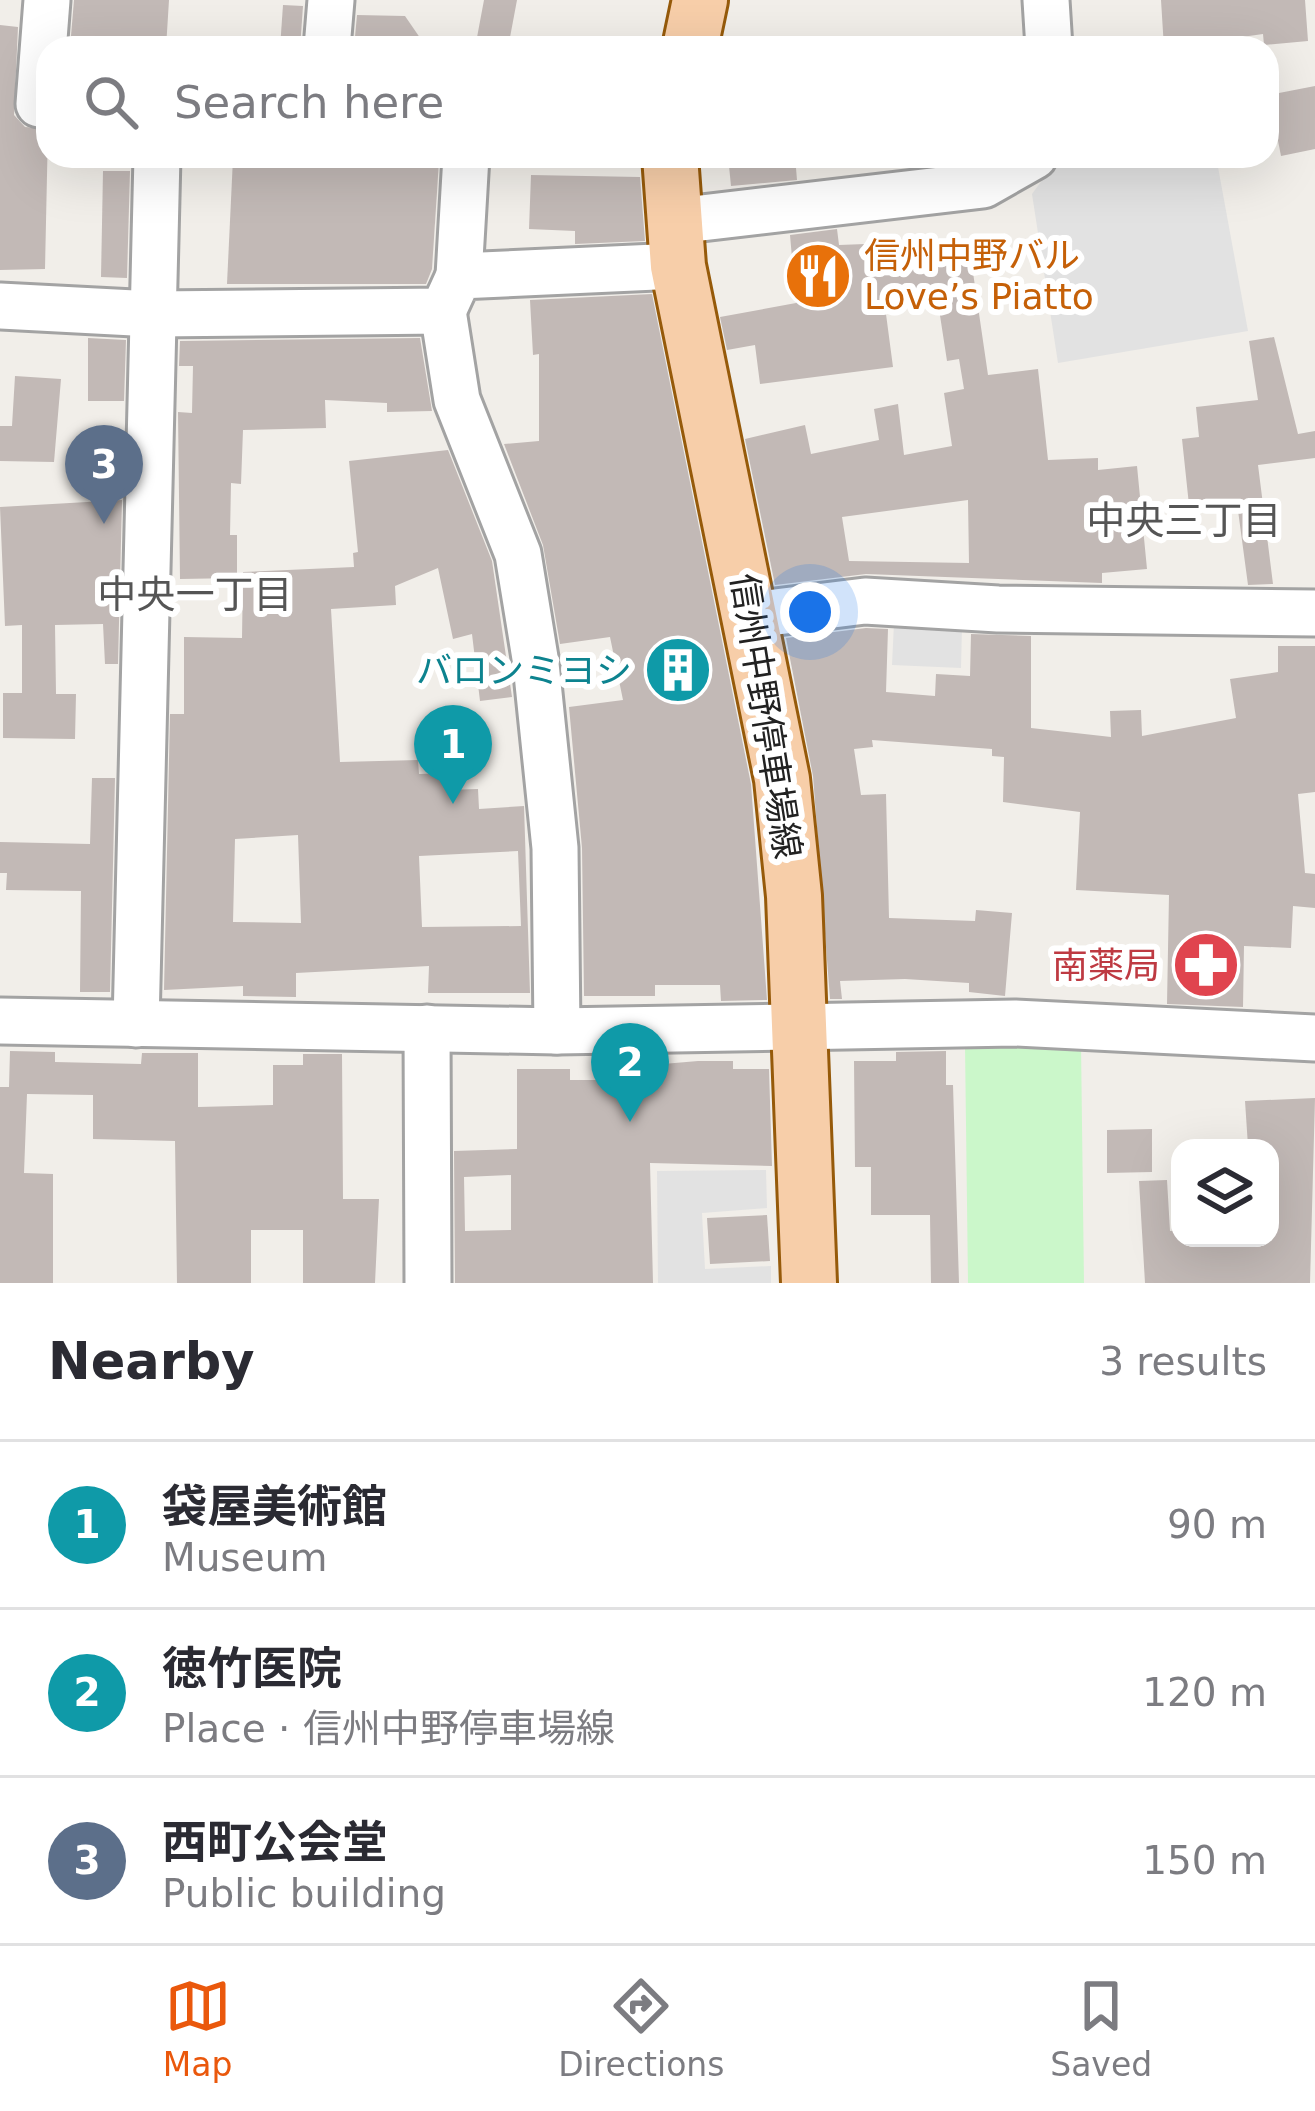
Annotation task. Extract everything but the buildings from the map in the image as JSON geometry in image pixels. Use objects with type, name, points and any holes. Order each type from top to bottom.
[{"type":"main road","points":[[692,36],[700,0]]},
{"type":"main road","name":"信州中野停車場線","points":[[671,168],[677,243],[752,615],[784,803],[809,1283]]},
{"type":"street","points":[[41,36],[47,0]]},
{"type":"street","points":[[328,36],[332,0]]},
{"type":"street","points":[[1046,0],[1048,36]]},
{"type":"street","points":[[29,103],[36,63]]},
{"type":"street","points":[[136,1024],[157,168]]},
{"type":"street","points":[[465,168],[451,294],[457,400],[518,554],[532,642],[554,848],[557,1031]]},
{"type":"street","points":[[0,306],[153,314],[451,294],[677,243],[983,185],[1013,168]]},
{"type":"street","points":[[752,615],[865,602],[998,609],[1315,613]]},
{"type":"street","points":[[0,1021],[557,1031],[1015,1023],[1315,1038]]},
{"type":"street","points":[[428,1028],[428,1283]]},
{"type":"green space","points":[[1081,1044],[1084,1283],[968,1283],[965,1045]]},
{"type":"shaded area","points":[[1051,168],[1218,168],[1248,331],[1058,363],[1032,194]]},
{"type":"shaded area","points":[[894,623],[962,627],[961,668],[892,665]]},
{"type":"shaded area","points":[[766,1170],[767,1208],[702,1213],[705,1269],[771,1266],[771,1283],[658,1283],[657,1171]]},
{"type":"place","name":"信州中野バル Love’s Piatto","points":[[818,276]]},
{"type":"place","name":"西町公会堂","points":[[104,524]]},
{"type":"place","name":"バロンミヨシ","points":[[678,670]]},
{"type":"place","name":"袋屋美術館","points":[[453,804]]},
{"type":"place","name":"南薬局","points":[[1206,965]]},
{"type":"place","name":"徳竹医院","points":[[630,1122]]},
{"type":"district","name":"中央三丁目","points":[[1184,520]]},
{"type":"district","name":"中央一丁目","points":[[195,594]]}]
